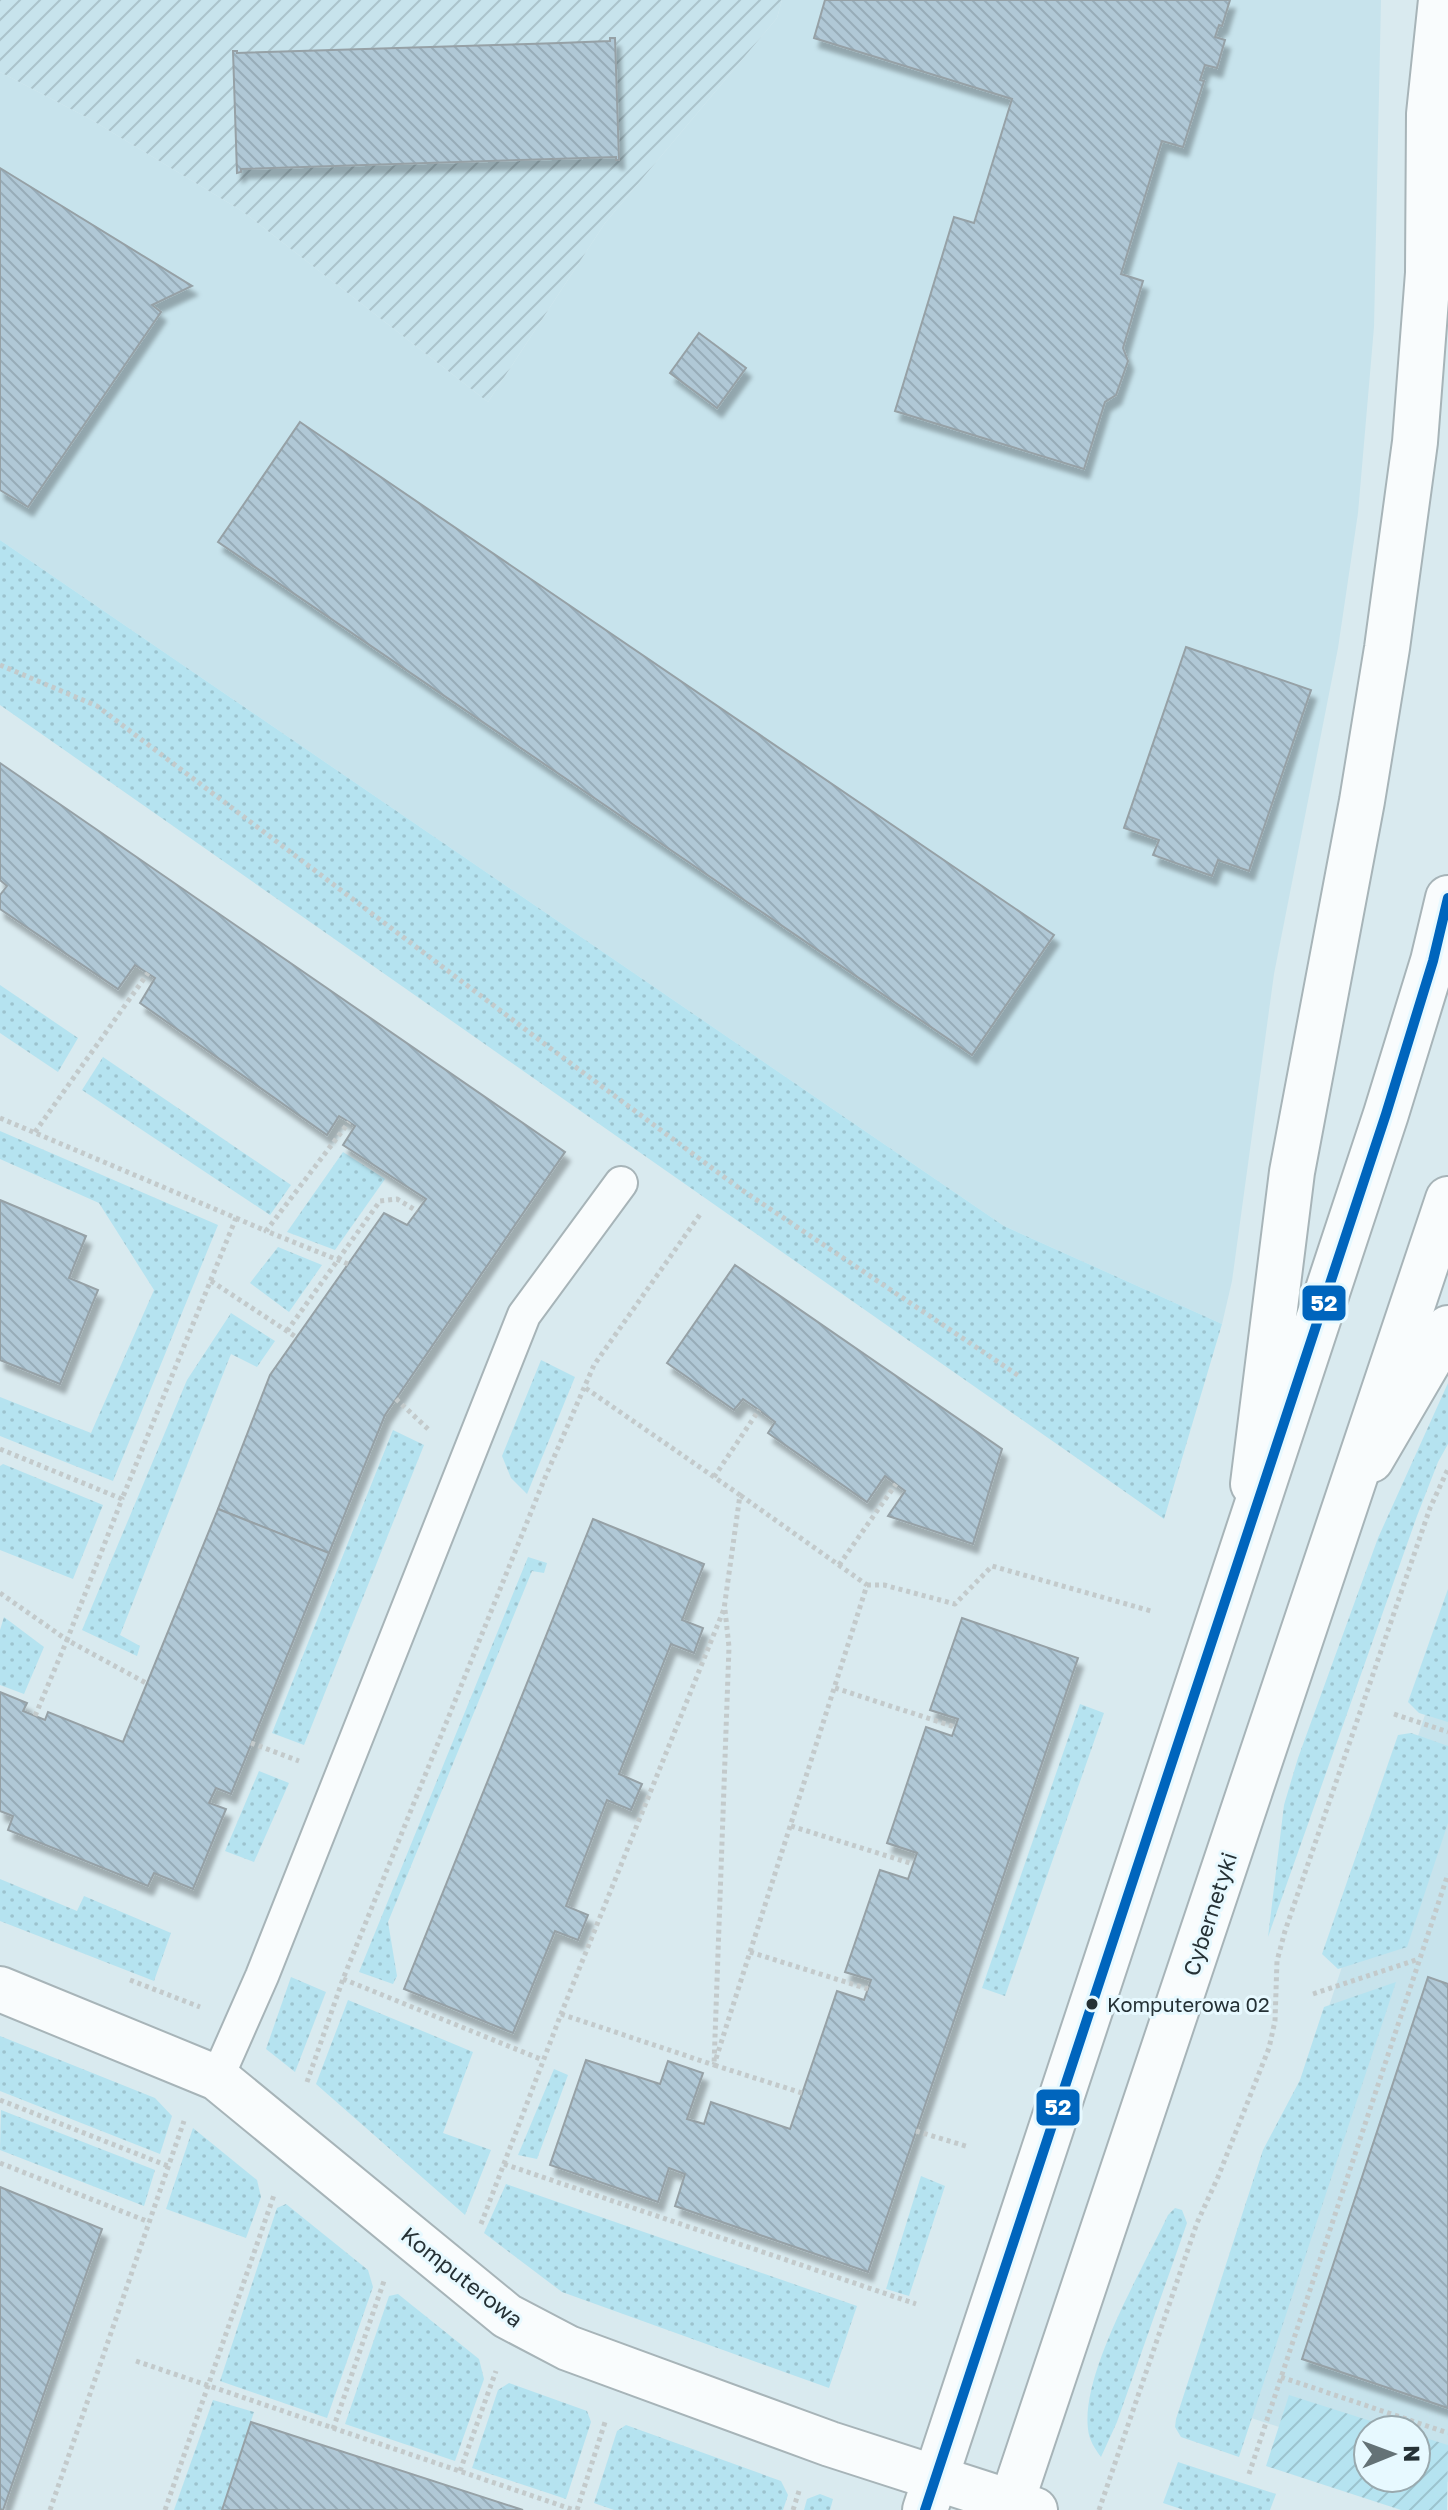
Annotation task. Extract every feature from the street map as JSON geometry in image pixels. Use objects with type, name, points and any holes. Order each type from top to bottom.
[{"type":"street","points":[[1248,1529],[1292,1172],[1362,801],[1415,442],[1428,273],[1429,114],[1441,0]]},
{"type":"street","points":[[930,2494],[1386,1114],[1433,961],[1448,898]]},
{"type":"street","name":"Cybernetyki","points":[[1019,2507],[1448,1199]]},
{"type":"street","name":"Cybernetyki","points":[[1347,1500],[1448,1328]]},
{"type":"street","name":"Komputerowa","points":[[0,1989],[202,2093],[507,2316],[538,2334],[583,2354],[804,2434],[930,2494],[1019,2507]]},
{"type":"lane","points":[[202,2093],[262,1976],[524,1315],[621,1183]]},
{"type":"path","points":[[0,665],[97,706],[739,1188],[1019,1376]]},
{"type":"path","points":[[35,1133],[148,973]]},
{"type":"path","points":[[0,1118],[348,1264]]},
{"type":"path","points":[[266,1231],[349,1122]]},
{"type":"path","points":[[287,1331],[380,1201],[397,1199],[417,1211]]},
{"type":"path","points":[[304,2091],[343,1979],[584,1387],[594,1365],[701,1213]]},
{"type":"path","points":[[35,1716],[236,1218]]},
{"type":"path","points":[[211,1281],[296,1337]]},
{"type":"path","points":[[584,1387],[867,1585],[884,1585],[955,1604],[992,1566],[1151,1611]]},
{"type":"path","points":[[396,1399],[438,1437]]},
{"type":"path","points":[[714,1477],[759,1410]]},
{"type":"path","points":[[0,1449],[122,1499]]},
{"type":"path","points":[[1099,2510],[1197,2223],[1269,2048],[1275,2021],[1277,1961],[1285,1931],[1430,1508],[1448,1469]]},
{"type":"path","points":[[839,1565],[896,1484]]},
{"type":"path","points":[[479,2227],[724,1609],[740,1495]]},
{"type":"path","points":[[714,2065],[867,1585]]},
{"type":"path","points":[[0,1593],[67,1640],[146,1683]]},
{"type":"path","points":[[714,2065],[729,1647],[724,1609]]},
{"type":"path","points":[[835,1688],[955,1727]]},
{"type":"path","points":[[1394,1714],[1448,1732]]},
{"type":"path","points":[[251,1743],[306,1764]]},
{"type":"path","points":[[791,1826],[913,1864]]},
{"type":"path","points":[[1249,2474],[1448,1874]]},
{"type":"path","points":[[1438,1903],[1448,1899]]},
{"type":"path","points":[[750,1952],[868,1989]]},
{"type":"path","points":[[1313,1994],[1420,1959]]},
{"type":"path","points":[[343,1979],[543,2060]]},
{"type":"path","points":[[129,1980],[201,2007],[207,1993]]},
{"type":"path","points":[[561,2014],[802,2093]]},
{"type":"path","points":[[50,2510],[168,2166],[202,2093]]},
{"type":"path","points":[[0,2100],[168,2166]]},
{"type":"path","points":[[916,2131],[969,2147]]},
{"type":"path","points":[[0,2163],[149,2222]]},
{"type":"path","points":[[504,2164],[916,2304]]},
{"type":"path","points":[[165,2510],[274,2193]]},
{"type":"path","points":[[333,2429],[388,2269]]},
{"type":"path","points":[[136,2361],[576,2510],[610,2407]]},
{"type":"path","points":[[460,2471],[499,2361]]},
{"type":"path","points":[[1281,2377],[1448,2433]]},
{"type":"shaded area","points":[[0,0],[782,0],[777,18],[605,223],[488,402],[242,211],[90,119],[0,72]]},
{"type":"shaded area","points":[[782,0],[1381,0],[1374,327],[1358,513],[1338,648],[1274,974],[1232,1281],[1222,1324],[1004,1226],[0,540],[0,72],[90,119],[242,211],[488,402],[605,223],[777,18]]},
{"type":"shaded area","points":[[0,540],[1004,1226],[1222,1324],[1164,1519],[0,705]]},
{"type":"shaded area","points":[[0,985],[78,1038],[58,1072],[0,1033]]},
{"type":"shaded area","points":[[103,1057],[291,1185],[270,1215],[82,1090]]},
{"type":"shaded area","points":[[0,1131],[218,1225],[113,1481],[0,1436],[0,1397],[91,1433],[154,1290],[99,1203],[0,1159]]},
{"type":"shaded area","points":[[343,1152],[385,1179],[335,1250],[287,1232]]},
{"type":"shaded area","points":[[278,1247],[322,1265],[289,1312],[250,1283]]},
{"type":"shaded area","points":[[231,1313],[275,1341],[257,1367],[231,1354],[120,1635],[140,1646],[137,1656],[82,1630],[187,1380]]},
{"type":"shaded area","points":[[541,1360],[575,1377],[527,1494],[511,1478],[502,1456]]},
{"type":"shaded area","points":[[1448,1383],[1448,1444],[1417,1516],[1268,1937],[1284,1805],[1298,1758],[1378,1538]]},
{"type":"shaded area","points":[[393,1430],[424,1445],[304,1745],[272,1733]]},
{"type":"shaded area","points":[[3,1464],[103,1505],[73,1579],[0,1550],[0,1466]]},
{"type":"shaded area","points":[[528,1557],[547,1563],[544,1573],[532,1571],[388,1922],[397,1976],[393,1984],[359,1972]]},
{"type":"shaded area","points":[[1448,1589],[1448,1722],[1419,1713],[1408,1702]]},
{"type":"shaded area","points":[[4,1617],[44,1647],[24,1694],[0,1685],[0,1630]]},
{"type":"shaded area","points":[[1448,1645],[1448,2482],[1432,2477],[1432,2414],[1352,2414],[1352,2451],[1199,2401]]},
{"type":"shaded area","points":[[1080,1704],[1104,1713],[1005,1996],[982,1988]]},
{"type":"shaded area","points":[[1411,1733],[1448,1746],[1448,1823],[1407,1947],[1338,1969],[1322,1954],[1398,1735]]},
{"type":"shaded area","points":[[259,1771],[289,1783],[254,1862],[225,1851]]},
{"type":"shaded area","points":[[0,1879],[77,1911],[84,1896],[171,1933],[154,1981],[0,1921]]},
{"type":"shaded area","points":[[291,1977],[326,1992],[295,2072],[266,2049]]},
{"type":"shaded area","points":[[1396,1982],[1239,2457],[1181,2437],[1175,2427],[1176,2419],[1263,2150],[1300,2080],[1324,2007]]},
{"type":"shaded area","points":[[348,2000],[473,2052],[443,2133],[491,2150],[465,2215],[316,2084]]},
{"type":"shaded area","points":[[0,2036],[155,2098],[172,2116],[160,2154],[0,2091]]},
{"type":"shaded area","points":[[554,2069],[568,2075],[537,2159],[518,2155]]},
{"type":"shaded area","points":[[1,2110],[155,2170],[144,2206],[0,2150]]},
{"type":"shaded area","points":[[193,2128],[257,2180],[261,2197],[246,2238],[166,2209]]},
{"type":"shaded area","points":[[921,2176],[945,2186],[909,2296],[886,2289]]},
{"type":"shaded area","points":[[506,2184],[857,2306],[829,2388],[562,2292],[484,2233]]},
{"type":"shaded area","points":[[286,2204],[368,2270],[373,2287],[327,2418],[220,2381],[277,2208]]},
{"type":"shaded area","points":[[1175,2208],[1182,2210],[1187,2223],[1117,2422],[1101,2457],[1088,2429],[1088,2406],[1094,2379],[1130,2291],[1168,2215]]},
{"type":"shaded area","points":[[398,2294],[479,2359],[484,2379],[455,2461],[345,2424],[389,2296]]},
{"type":"shaded area","points":[[509,2383],[587,2411],[591,2422],[566,2499],[472,2468],[498,2390]]},
{"type":"shaded area","points":[[1289,2395],[1352,2415],[1352,2494],[1432,2494],[1432,2440],[1448,2445],[1447,2510],[1401,2510],[1266,2466]]},
{"type":"shaded area","points":[[213,2400],[254,2412],[222,2510],[174,2510]]},
{"type":"shaded area","points":[[626,2425],[781,2481],[788,2495],[783,2510],[614,2510],[594,2503],[617,2431]]},
{"type":"shaded area","points":[[1178,2462],[1276,2494],[1270,2510],[1184,2510],[1163,2503]]},
{"type":"shaded area","points":[[820,2494],[833,2499],[830,2510],[804,2510],[807,2499]]},
{"type":"building","points":[[825,0],[1230,0],[1215,37],[1225,40],[1217,68],[1205,65],[1200,80],[1204,81],[1183,147],[1162,141],[1121,274],[1143,281],[1123,348],[1128,361],[1116,395],[1105,402],[1084,469],[895,411],[954,217],[974,223],[1012,99],[814,38]]},
{"type":"building","points":[[610,38],[615,38],[619,160],[616,157],[241,169],[237,173],[233,51],[560,43],[610,41]]},
{"type":"building","points":[[0,168],[192,286],[152,305],[161,312],[28,507],[0,490]]},
{"type":"building","points":[[699,333],[746,368],[717,408],[670,373]]},
{"type":"building","points":[[300,422],[1054,935],[972,1055],[218,542]]},
{"type":"building","points":[[1186,647],[1311,690],[1249,871],[1218,860],[1212,876],[1153,855],[1159,840],[1124,828]]},
{"type":"building","points":[[0,763],[565,1152],[385,1415],[329,1553],[218,1509],[270,1375],[384,1213],[407,1225],[426,1199],[343,1145],[355,1126],[339,1116],[327,1135],[140,1003],[155,978],[135,965],[118,989],[0,909],[0,895],[7,886],[0,880]]},
{"type":"building","points":[[0,1200],[86,1236],[69,1278],[98,1290],[60,1384],[0,1360]]},
{"type":"building","points":[[735,1265],[1002,1449],[973,1544],[888,1516],[905,1491],[885,1476],[867,1502],[768,1433],[775,1422],[759,1410],[743,1399],[734,1410],[667,1363]]},
{"type":"building","points":[[218,1509],[329,1553],[231,1794],[216,1788],[209,1803],[226,1809],[193,1889],[154,1873],[148,1886],[8,1830],[13,1816],[0,1811],[0,1692],[27,1703],[23,1711],[45,1720],[48,1712],[123,1742]]},
{"type":"building","points":[[593,1519],[704,1564],[682,1620],[703,1628],[694,1653],[671,1644],[619,1774],[642,1784],[631,1810],[607,1800],[566,1906],[588,1915],[578,1940],[555,1931],[513,2033],[404,1989]]},
{"type":"building","points":[[962,1618],[1078,1658],[868,2272],[675,2206],[685,2174],[669,2168],[658,2202],[550,2165],[586,2060],[660,2084],[668,2061],[703,2073],[687,2119],[704,2124],[711,2102],[790,2129],[837,1991],[864,2000],[871,1980],[845,1972],[880,1870],[908,1879],[917,1853],[887,1843],[926,1727],[952,1736],[958,1719],[930,1710]]},
{"type":"building","points":[[1428,1977],[1448,1984],[1448,2408],[1302,2359]]},
{"type":"building","points":[[0,2187],[102,2229],[3,2510],[0,2510]]},
{"type":"building","points":[[251,2422],[523,2510],[222,2510]]},
{"type":"transit line","name":"52","points":[[925,2510],[1386,1114],[1433,961],[1448,898]]},
{"type":"place","name":"Komputerowa 02","points":[[1092,2004]]}]
